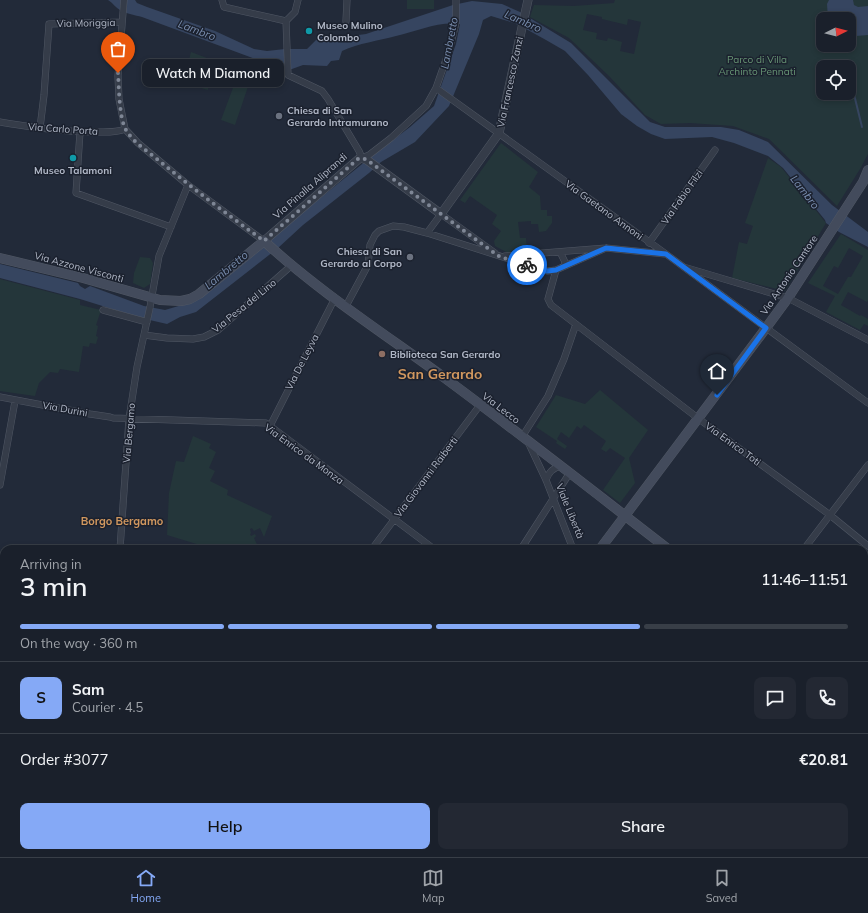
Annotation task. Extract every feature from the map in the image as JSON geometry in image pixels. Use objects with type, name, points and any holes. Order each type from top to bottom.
[{"type":"main road","name":"Via Antonio Cantore","points":[[603,545],[788,298],[865,180],[868,170]]},
{"type":"main road","name":"Via Lecco","points":[[265,242],[335,298],[560,466],[663,545]]},
{"type":"main road","name":"Via Pinalla Aliprandi","points":[[151,303],[185,300],[194,297],[265,242]]},
{"type":"main road","name":"Via Azzone Visconti","points":[[0,258],[83,278],[151,303]]},
{"type":"street","points":[[124,0],[118,61],[118,82],[120,104],[126,129],[138,143],[188,185],[265,242]]},
{"type":"street","points":[[222,0],[224,7],[286,21]]},
{"type":"street","points":[[298,0],[295,12],[286,21],[288,73],[322,91],[364,159],[500,257],[606,248],[666,254]]},
{"type":"street","points":[[346,21],[347,0]]},
{"type":"street","name":"Via Francesco Zanzi","points":[[441,214],[499,134],[528,0]]},
{"type":"street","name":"Via Pinalla Aliprandi","points":[[265,242],[358,159],[364,159],[408,124],[426,106],[437,89],[449,50],[456,23],[455,3]]},
{"type":"street","name":"Via Moriggia","points":[[40,128],[49,24],[122,22]]},
{"type":"street","name":"Via Gaetano Annoni","points":[[437,89],[666,254],[868,403]]},
{"type":"street","name":"Via Carlo Porta","points":[[0,122],[80,132],[116,132],[126,129]]},
{"type":"street","points":[[80,132],[76,193],[171,227]]},
{"type":"street","name":"Via Fabio Filzi","points":[[650,243],[715,150]]},
{"type":"street","name":"Via Bergamo","points":[[120,545],[130,419],[137,367],[151,303],[159,256],[188,185]]},
{"type":"street","points":[[427,233],[441,214]]},
{"type":"street","points":[[346,306],[368,265],[370,245],[375,235],[379,231],[393,226],[404,227],[427,233],[547,271],[556,270],[606,248]]},
{"type":"street","points":[[560,252],[565,262],[564,266]]},
{"type":"street","points":[[539,268],[539,257],[542,254]]},
{"type":"street","name":"Via Pesa del Lino","points":[[144,335],[183,339],[204,337],[218,330],[292,265]]},
{"type":"street","points":[[682,266],[788,298],[868,340]]},
{"type":"street","name":"Via Enrico Toti","points":[[556,270],[548,299],[549,302],[698,419],[830,515],[867,545]]},
{"type":"street","name":"Via De Leyva","points":[[270,426],[335,298]]},
{"type":"street","points":[[103,310],[147,321]]},
{"type":"street","points":[[525,440],[548,396],[564,359],[576,324]]},
{"type":"street","name":"Via Durini","points":[[0,398],[110,416],[113,418],[130,419]]},
{"type":"street","points":[[0,485],[15,400]]},
{"type":"street","name":"Via Giovanni Raiberti","points":[[375,545],[480,406]]},
{"type":"street","name":"Via Enrico da Monza","points":[[130,419],[266,423],[428,545]]},
{"type":"street","name":"Viale Libertà","points":[[525,440],[546,480],[572,545]]},
{"type":"street","points":[[807,545],[868,464]]},
{"type":"street","name":"Viale Libertà","points":[[546,480],[549,473],[553,469],[560,466]]},
{"type":"street","points":[[523,545],[570,474]]},
{"type":"green space","points":[[407,0],[434,0],[434,9],[407,9]]},
{"type":"green space","name":"Parco di Villa Archinto Pennati","points":[[615,0],[868,0],[868,154],[837,206],[769,139],[733,126],[690,123],[661,124],[645,115],[609,76],[569,38],[530,17],[534,5],[574,6],[614,3]],"holes":[[[587,14],[627,25],[628,19],[641,22],[634,54],[620,51],[622,42],[608,38],[607,41],[596,39],[597,33],[583,30]]]},
{"type":"green space","points":[[191,52],[212,60],[208,90],[183,83]]},
{"type":"green space","points":[[237,77],[251,78],[235,125],[221,120]]},
{"type":"green space","points":[[501,143],[538,172],[529,187],[540,196],[541,210],[547,210],[547,216],[552,216],[552,223],[546,231],[539,232],[538,224],[531,224],[531,221],[518,222],[520,238],[526,238],[527,250],[510,254],[495,246],[494,241],[501,231],[492,224],[497,215],[470,196],[465,203],[460,200]]},
{"type":"green space","points":[[768,158],[781,167],[826,223],[785,291],[732,278],[739,242],[747,244],[753,226],[745,223]]},
{"type":"green space","points":[[841,234],[868,250],[868,300],[867,302],[848,292],[841,305],[868,319],[868,326],[864,324],[860,330],[826,312],[835,296],[808,283]],"holes":[[[849,248],[863,256],[851,277],[848,277],[838,294],[823,286],[834,266],[838,268]]]},
{"type":"green space","points":[[140,257],[150,258],[153,263],[150,284],[144,288],[133,283],[134,273]]},
{"type":"green space","points":[[0,279],[80,300],[80,305],[101,310],[96,325],[98,326],[96,336],[98,337],[96,344],[90,343],[89,347],[83,346],[79,372],[60,369],[58,373],[50,372],[39,383],[35,396],[0,391]]},
{"type":"green space","points":[[600,390],[648,430],[629,458],[635,483],[620,503],[603,490],[625,458],[610,448],[606,452],[601,449],[606,441],[584,425],[581,429],[577,426],[569,438],[561,432],[557,439],[567,446],[565,449],[556,443],[557,441],[536,427],[556,395],[585,404]]},
{"type":"green space","points":[[193,436],[211,444],[209,448],[216,452],[209,468],[215,471],[210,481],[228,490],[227,495],[272,516],[264,537],[260,528],[254,531],[252,528],[250,529],[251,536],[255,534],[256,536],[254,538],[257,545],[200,545],[167,535],[169,493],[176,461],[184,462]]},
{"type":"water","name":"Lambro","points":[[108,0],[135,0],[137,3],[215,31],[254,49],[267,51],[307,49],[320,36],[351,36],[366,34],[453,5],[472,1],[502,4],[520,12],[571,43],[650,122],[665,127],[721,127],[739,130],[768,142],[832,205],[868,232],[868,247],[839,232],[826,223],[783,168],[768,156],[734,143],[712,137],[665,139],[651,134],[621,114],[588,75],[565,51],[514,23],[491,16],[483,20],[479,34],[449,106],[415,142],[381,162],[303,225],[278,248],[196,312],[180,317],[167,324],[0,278],[0,264],[78,283],[85,289],[90,286],[144,306],[165,310],[192,302],[410,127],[434,106],[456,44],[460,24],[452,23],[436,25],[355,46],[342,51],[339,60],[331,61],[327,66],[303,65],[285,70],[125,12]]},
{"type":"water","points":[[829,0],[853,0],[854,5],[858,7],[868,6],[868,35],[856,36],[856,12],[828,12],[827,4]]},
{"type":"waterway","points":[[855,100],[862,127]]},
{"type":"way so far","points":[[118,73],[119,98],[124,125],[128,133],[188,185],[264,241],[358,159],[362,158],[367,160],[500,257],[527,265]]},
{"type":"place","name":"Museo Mulino Colombo","points":[[309,31]]},
{"type":"place","name":"Watch M Diamond","points":[[118,73]]},
{"type":"place","name":"Chiesa di San Gerardo Intramurano","points":[[279,116]]},
{"type":"place","name":"Museo Talamoni","points":[[73,158]]},
{"type":"place","name":"Chiesa di San Gerardo al Corpo","points":[[410,257]]},
{"type":"place","name":"Biblioteca San Gerardo","points":[[382,354]]},
{"type":"district","name":"San Gerardo","points":[[440,374]]},
{"type":"district","name":"Borgo Bergamo","points":[[122,521]]},
{"type":"route","points":[[527,265],[547,271],[556,270],[606,248],[666,254],[766,328],[717,395]]},
{"type":"water label","name":"Lambretto","points":[[449,43]]},
{"type":"water label","name":"Lambretto","points":[[226,270]]}]
